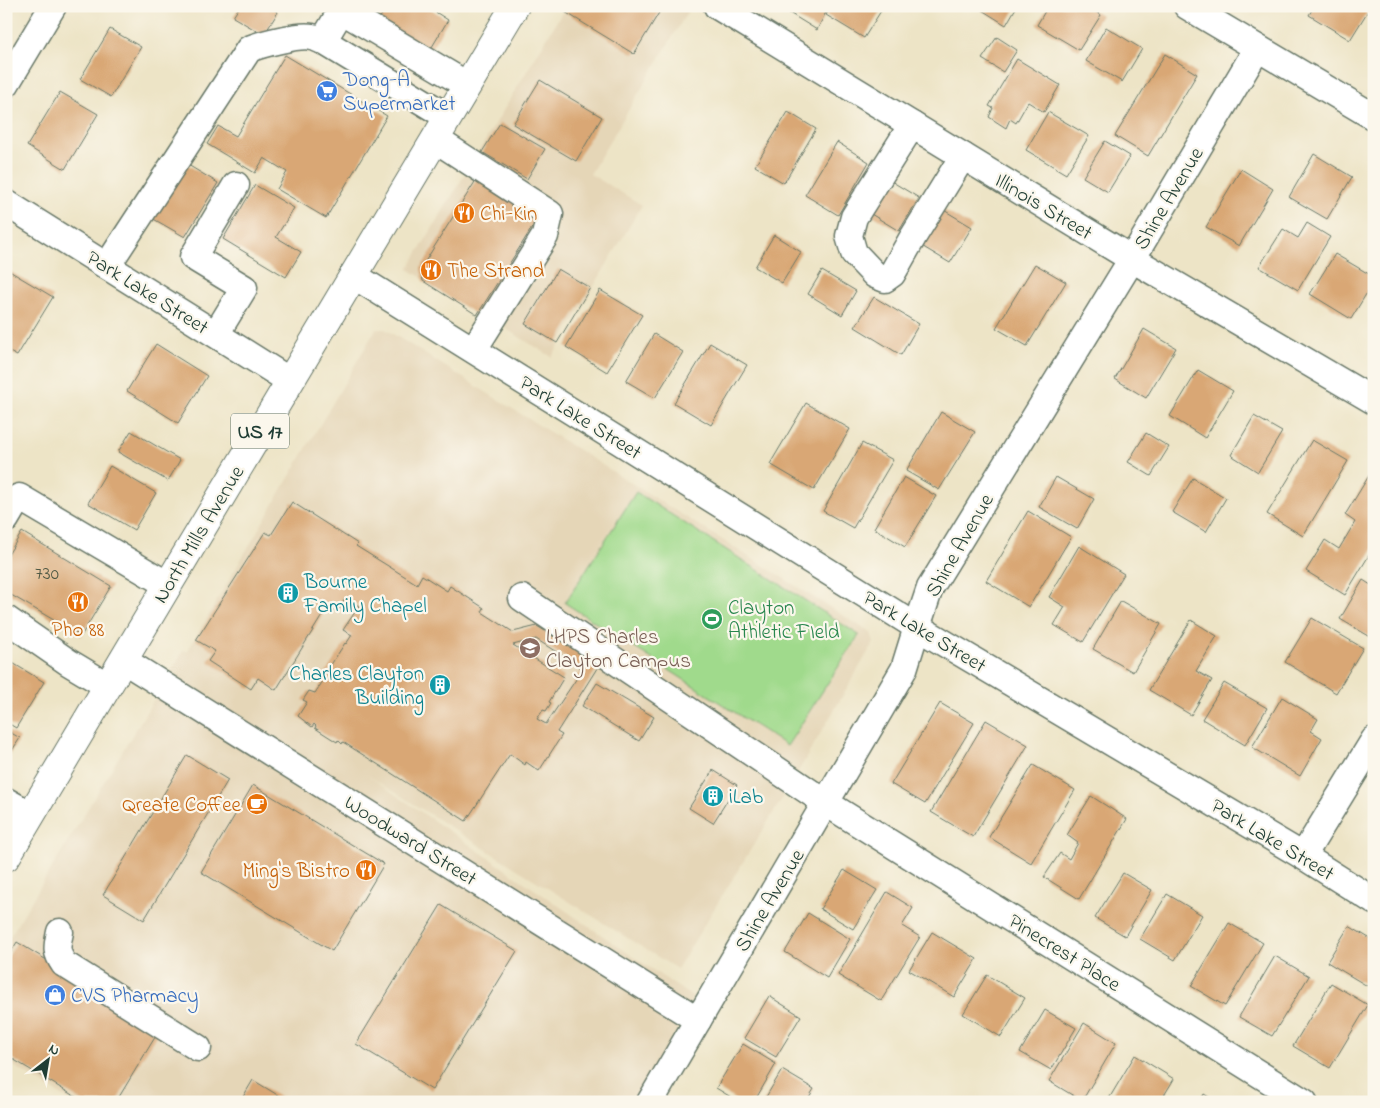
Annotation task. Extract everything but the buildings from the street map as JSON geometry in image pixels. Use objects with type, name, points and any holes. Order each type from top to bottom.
[{"type":"main road","name":"North Mills Avenue","points":[[6,857],[515,6]]},
{"type":"street","points":[[6,84],[53,6]]},
{"type":"street","name":"Illinois Street","points":[[717,6],[1132,259],[1374,401]]},
{"type":"street","points":[[1188,6],[1257,49],[1372,111]]},
{"type":"street","points":[[323,41],[338,16],[344,14],[468,85]]},
{"type":"street","points":[[107,266],[249,49],[285,39],[311,36],[323,41],[442,128],[550,214],[545,236],[474,349]]},
{"type":"street","name":"Shine Avenue","points":[[652,1101],[904,668],[930,588],[1132,259],[1257,49]]},
{"type":"street","points":[[912,125],[854,217],[849,236],[854,253],[875,275],[885,279],[892,274],[963,156]]},
{"type":"street","points":[[216,334],[244,288],[193,258],[236,185]]},
{"type":"street","name":"Park Lake Street","points":[[6,203],[290,380]]},
{"type":"street","name":"Park Lake Street","points":[[353,275],[917,627],[1303,856],[1374,901]]},
{"type":"street","points":[[6,519],[20,497],[168,585]]},
{"type":"street","name":"Pinecrest Place","points":[[522,598],[826,803],[1304,1102]]},
{"type":"street","points":[[6,619],[68,662],[108,686]]},
{"type":"street","name":"Woodward Street","points":[[123,660],[698,1020]]},
{"type":"street","points":[[1303,856],[1374,740]]},
{"type":"street","points":[[6,802],[31,816]]},
{"type":"street","points":[[60,932],[57,955],[64,964],[198,1048]]},
{"type":"shaded area","points":[[566,6],[691,6],[590,174],[642,205],[552,357],[408,269]]},
{"type":"shaded area","points":[[376,329],[385,329],[871,633],[874,642],[785,794],[677,969],[364,773],[694,998],[639,1102],[72,1102],[6,1061],[6,943],[184,650],[187,652]]},
{"type":"green space","name":"Clayton Athletic FIeld","points":[[636,492],[859,635],[787,746],[565,603]]},
{"type":"place","name":"Dong-A Supermarket","points":[[327,91]]},
{"type":"place","name":"Chi-Kin","points":[[464,213]]},
{"type":"place","name":"The Strand","points":[[431,270]]},
{"type":"place","name":"Bourne Family Chapel","points":[[288,593]]},
{"type":"place","name":"Pho 88","points":[[78,602]]},
{"type":"place","name":"Clayton Athletic FIeld","points":[[712,619]]},
{"type":"place","name":"LHPS Charles Clayton Campus","points":[[530,648]]},
{"type":"place","name":"Charles Clayton Building","points":[[440,685]]},
{"type":"place","name":"iLab","points":[[713,796]]},
{"type":"place","name":"Qreate Coffee","points":[[257,804]]},
{"type":"place","name":"Ming's Bistro","points":[[366,870]]},
{"type":"place","name":"CVS Pharmacy","points":[[55,995]]}]
